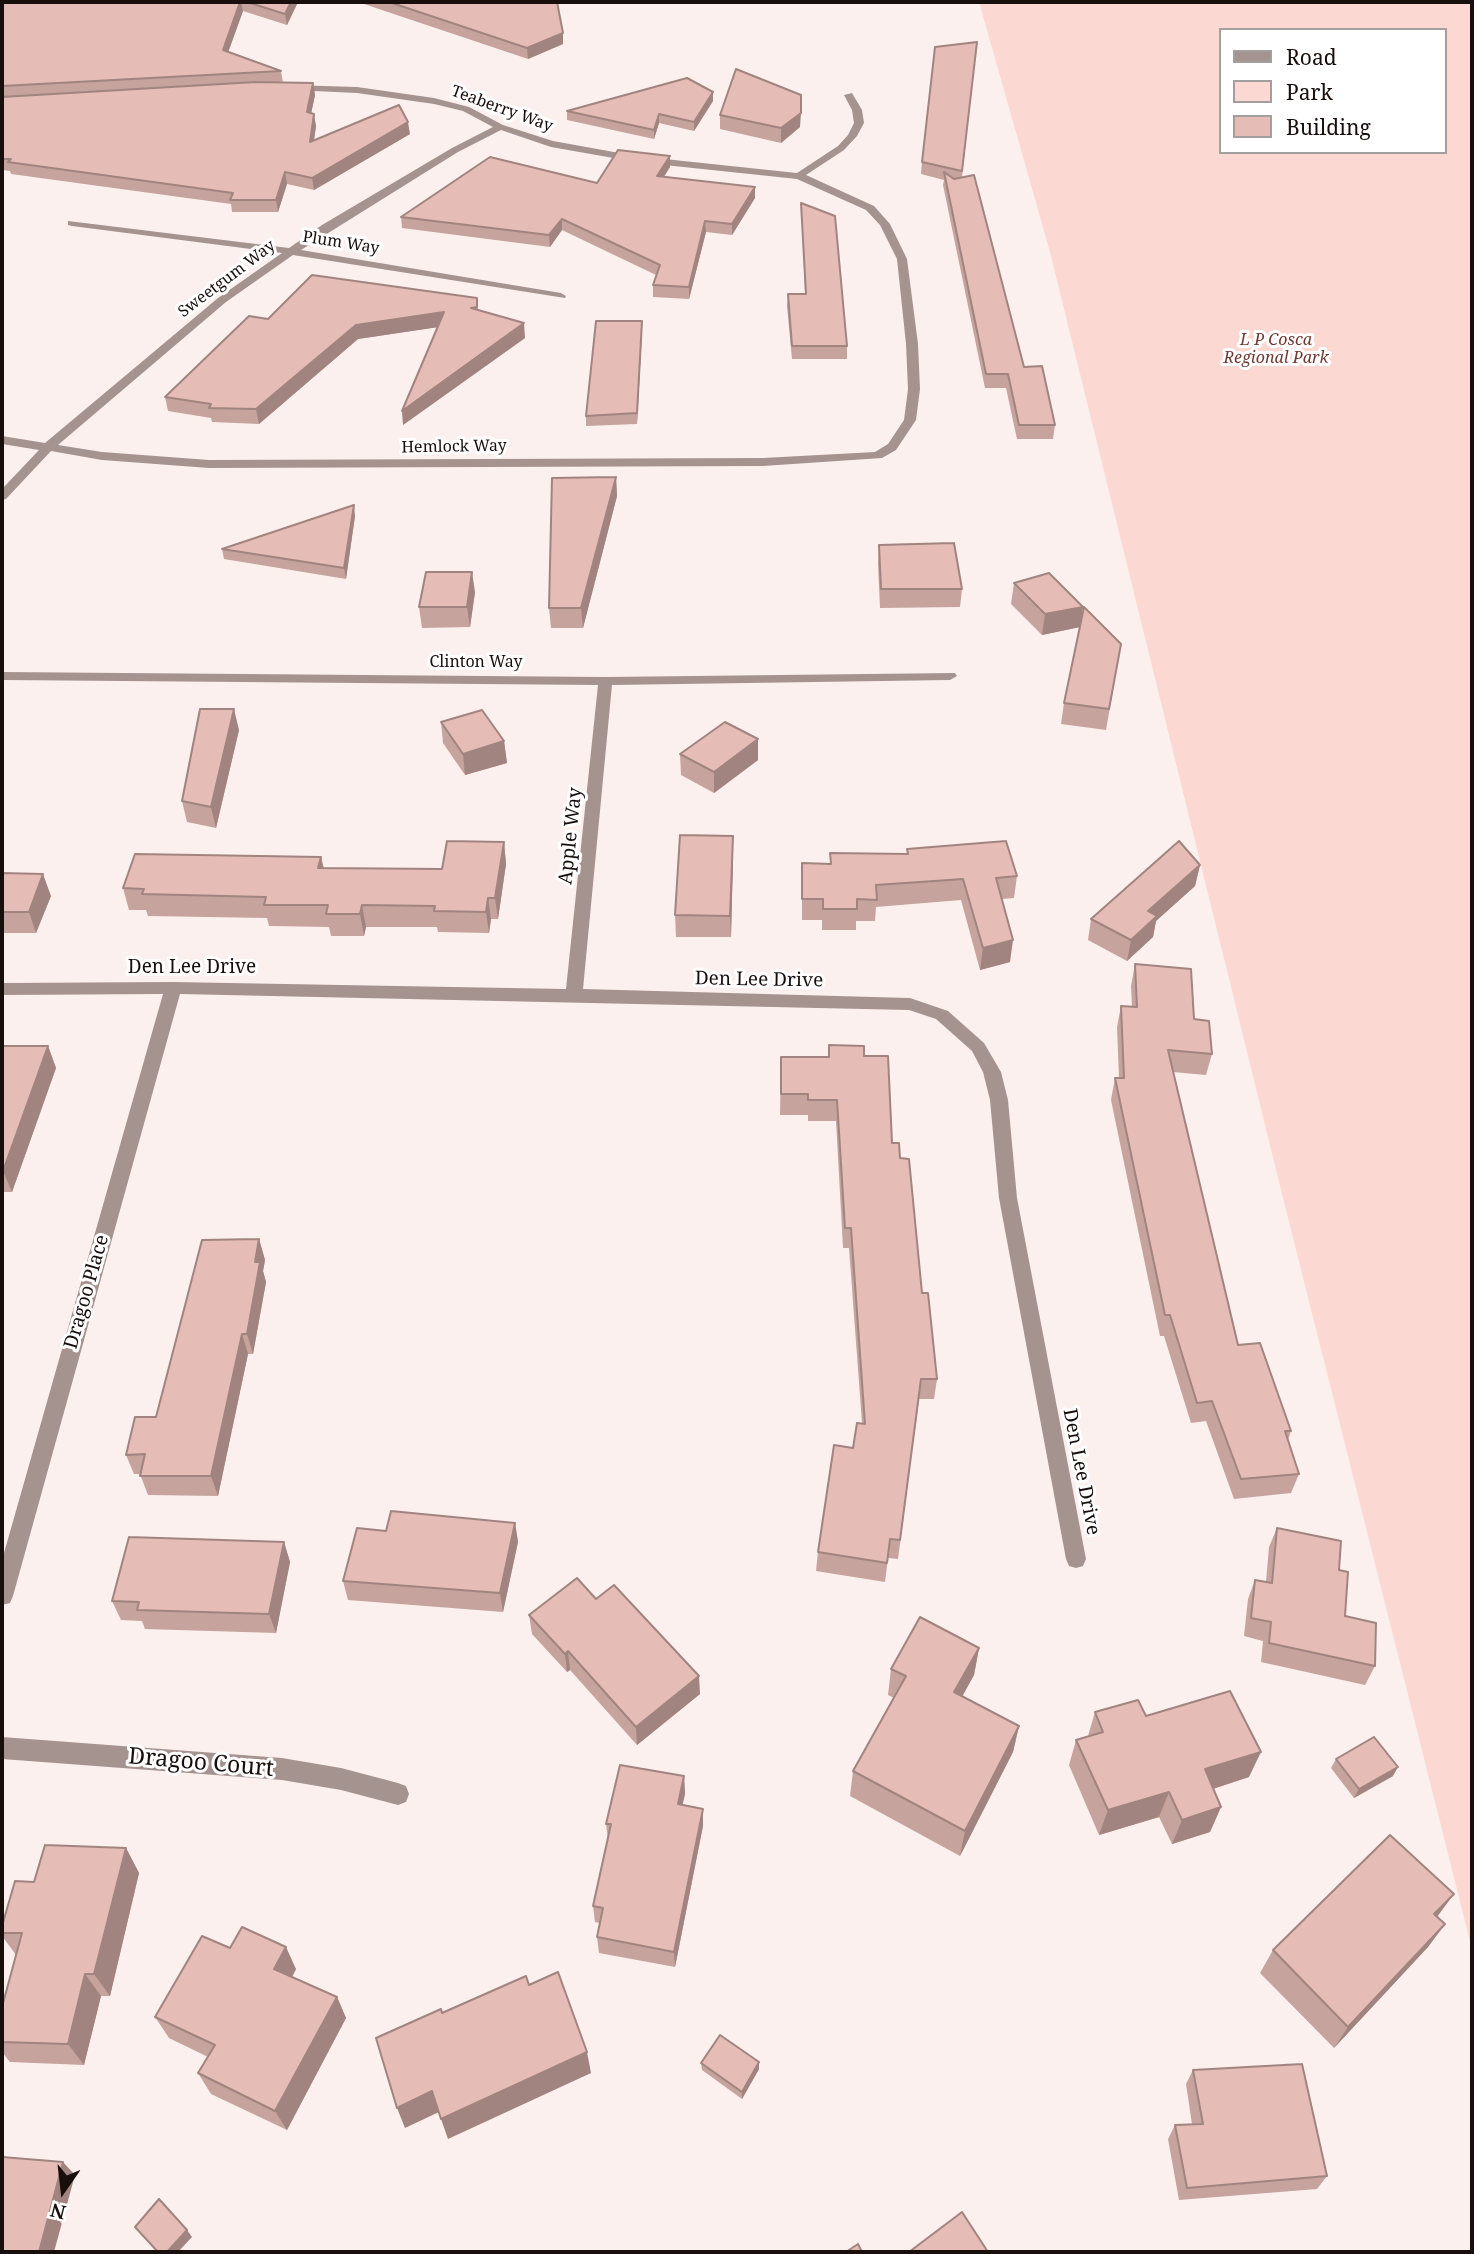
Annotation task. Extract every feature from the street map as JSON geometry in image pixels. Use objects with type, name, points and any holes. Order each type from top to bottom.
[{"type":"street","name":"Teaberry Way","points":[[281,87],[357,90],[434,101],[466,109],[500,127],[551,144],[603,155],[799,176],[853,198],[870,208],[893,238],[902,259],[914,389],[910,420],[901,435]]},
{"type":"street","points":[[799,176],[841,148],[852,136],[859,123],[857,110],[849,95]]},
{"type":"street","name":"Sweetgum Way","points":[[2,496],[47,448],[106,401],[158,352],[290,251],[403,180],[500,127]]},
{"type":"street","name":"Plum Way","points":[[72,223],[290,251],[561,296]]},
{"type":"street","name":"Hemlock Way","points":[[2,440],[160,462],[245,465],[839,460],[878,455],[892,446],[901,435]]},
{"type":"street","name":"Clinton Way","points":[[2,676],[605,681],[950,676]]},
{"type":"street","name":"Apple Way","points":[[574,995],[605,681]]},
{"type":"street","name":"Den Lee Drive","points":[[2,989],[173,988],[574,995],[910,1004],[942,1014],[978,1047],[992,1072],[999,1100],[1008,1198],[1076,1559]]},
{"type":"street","name":"Dragoo Place","points":[[2,1596],[173,988]]},
{"type":"street","name":"Dragoo Court","points":[[2,1748],[282,1769],[341,1779],[398,1794]]},
{"type":"green space","name":"L P Cosca Regional Park","points":[[979,2],[1472,2],[1472,1949],[1284,1202],[1050,252]]},
{"type":"building","points":[[2,2],[240,2],[223,50],[281,71],[2,86]]},
{"type":"building","points":[[247,2],[291,2],[285,14]]},
{"type":"building","points":[[389,2],[557,2],[563,33],[527,48]]},
{"type":"building","points":[[977,42],[962,171],[922,162],[935,47]]},
{"type":"building","points":[[736,69],[801,95],[801,113],[781,128],[720,115]]},
{"type":"building","points":[[687,78],[713,92],[694,122],[659,114],[654,130],[567,111]]},
{"type":"building","points":[[256,82],[313,83],[307,112],[314,114],[310,142],[399,105],[408,122],[312,178],[285,172],[276,200],[230,200],[233,193],[2,159],[2,97]]},
{"type":"building","points":[[618,150],[670,156],[657,176],[755,187],[732,224],[705,221],[689,287],[653,285],[660,265],[562,219],[549,235],[401,217],[490,157],[597,183]]},
{"type":"building","points":[[944,172],[954,179],[974,175],[1024,367],[1042,366],[1055,425],[1019,425],[1008,374],[986,374]]},
{"type":"building","points":[[801,203],[835,216],[847,346],[792,346],[788,294],[806,294]]},
{"type":"building","points":[[312,275],[477,298],[477,307],[471,308],[524,323],[402,411],[444,312],[356,325],[256,409],[209,408],[211,404],[165,397],[249,316],[268,319]]},
{"type":"building","points":[[596,321],[642,321],[637,413],[586,416]]},
{"type":"building","points":[[616,477],[581,608],[549,608],[552,478]]},
{"type":"building","points":[[354,505],[344,568],[222,549]]},
{"type":"building","points":[[954,543],[962,589],[881,589],[879,545]]},
{"type":"building","points":[[426,572],[472,572],[467,607],[419,607]]},
{"type":"building","points":[[1049,573],[1083,607],[1045,614],[1014,583]]},
{"type":"building","points":[[1084,607],[1121,644],[1109,709],[1064,703]]},
{"type":"building","points":[[200,709],[234,709],[211,807],[182,801]]},
{"type":"building","points":[[482,710],[504,741],[463,754],[441,722]]},
{"type":"building","points":[[725,722],[758,739],[714,772],[680,754]]},
{"type":"building","points":[[680,835],[733,836],[730,916],[675,915]]},
{"type":"building","points":[[447,841],[504,842],[495,898],[488,898],[486,912],[434,911],[435,906],[362,905],[360,914],[326,914],[328,905],[264,905],[266,897],[142,894],[144,889],[123,888],[135,854],[321,857],[318,868],[442,869]]},
{"type":"building","points":[[1006,841],[1017,876],[996,878],[1013,940],[983,948],[963,879],[876,885],[877,900],[857,899],[857,909],[823,909],[823,899],[802,899],[802,863],[831,864],[830,853],[908,854],[907,849]]},
{"type":"building","points":[[1179,841],[1200,865],[1148,911],[1157,916],[1131,940],[1091,919]]},
{"type":"building","points":[[2,873],[43,874],[29,912],[2,912]]},
{"type":"building","points":[[1135,964],[1191,969],[1194,1019],[1209,1021],[1212,1054],[1168,1050],[1238,1345],[1260,1343],[1291,1431],[1285,1431],[1299,1474],[1241,1479],[1212,1401],[1197,1403],[1170,1315],[1165,1315],[1115,1078],[1124,1078],[1121,1006],[1137,1007]]},
{"type":"building","points":[[829,1045],[864,1046],[864,1056],[888,1056],[892,1143],[899,1143],[900,1158],[909,1159],[922,1293],[928,1293],[937,1379],[921,1379],[900,1540],[890,1539],[887,1563],[818,1552],[834,1445],[853,1448],[857,1423],[865,1424],[851,1228],[845,1228],[837,1100],[808,1100],[808,1094],[781,1094],[781,1057],[829,1057]]},
{"type":"building","points":[[2,1046],[48,1046],[3,1171],[2,1171]]},
{"type":"building","points":[[259,1239],[255,1262],[260,1262],[247,1334],[242,1334],[211,1476],[140,1476],[145,1454],[126,1455],[135,1417],[156,1417],[202,1240]]},
{"type":"building","points":[[391,1511],[515,1523],[500,1593],[343,1581],[357,1528],[386,1531]]},
{"type":"building","points":[[1277,1528],[1341,1541],[1339,1570],[1348,1572],[1345,1616],[1376,1623],[1375,1666],[1269,1643],[1271,1622],[1251,1618],[1255,1580],[1272,1583]]},
{"type":"building","points":[[129,1537],[284,1542],[269,1614],[137,1610],[139,1602],[112,1601]]},
{"type":"building","points":[[577,1578],[596,1599],[614,1585],[699,1676],[636,1727],[568,1651],[565,1654],[529,1615]]},
{"type":"building","points":[[920,1617],[979,1648],[954,1692],[1019,1726],[965,1831],[853,1771],[906,1676],[891,1669]]},
{"type":"building","points":[[1230,1691],[1261,1752],[1205,1769],[1221,1807],[1182,1820],[1169,1792],[1108,1810],[1076,1740],[1103,1732],[1095,1712],[1138,1700],[1146,1716]]},
{"type":"building","points":[[1374,1737],[1398,1767],[1359,1789],[1336,1759]]},
{"type":"building","points":[[620,1765],[684,1776],[678,1804],[703,1809],[674,1952],[597,1937],[603,1908],[593,1906],[611,1824],[606,1824]]},
{"type":"building","points":[[1390,1835],[1454,1894],[1434,1914],[1445,1924],[1348,2027],[1273,1950]]},
{"type":"building","points":[[45,1845],[126,1848],[94,1974],[85,1974],[68,2044],[2,2042],[2,2007],[22,1933],[2,1933],[2,1926],[15,1881],[34,1882]]},
{"type":"building","points":[[242,1927],[286,1947],[274,1969],[337,1997],[275,2111],[198,2073],[215,2045],[155,2017],[202,1936],[230,1948]]},
{"type":"building","points":[[558,1972],[587,2052],[441,2119],[432,2091],[397,2108],[376,2038],[441,2009],[442,2013],[526,1976],[529,1985]]},
{"type":"building","points":[[720,2035],[759,2062],[742,2092],[701,2063]]},
{"type":"building","points":[[1302,2064],[1327,2176],[1187,2188],[1175,2125],[1203,2124],[1193,2070]]},
{"type":"building","points":[[2,2157],[63,2162],[39,2252],[2,2252]]},
{"type":"building","points":[[159,2199],[187,2230],[167,2252],[158,2252],[135,2227]]},
{"type":"building","points":[[962,2212],[988,2252],[909,2252]]},
{"type":"building","points":[[858,2244],[862,2252],[846,2252]]}]
